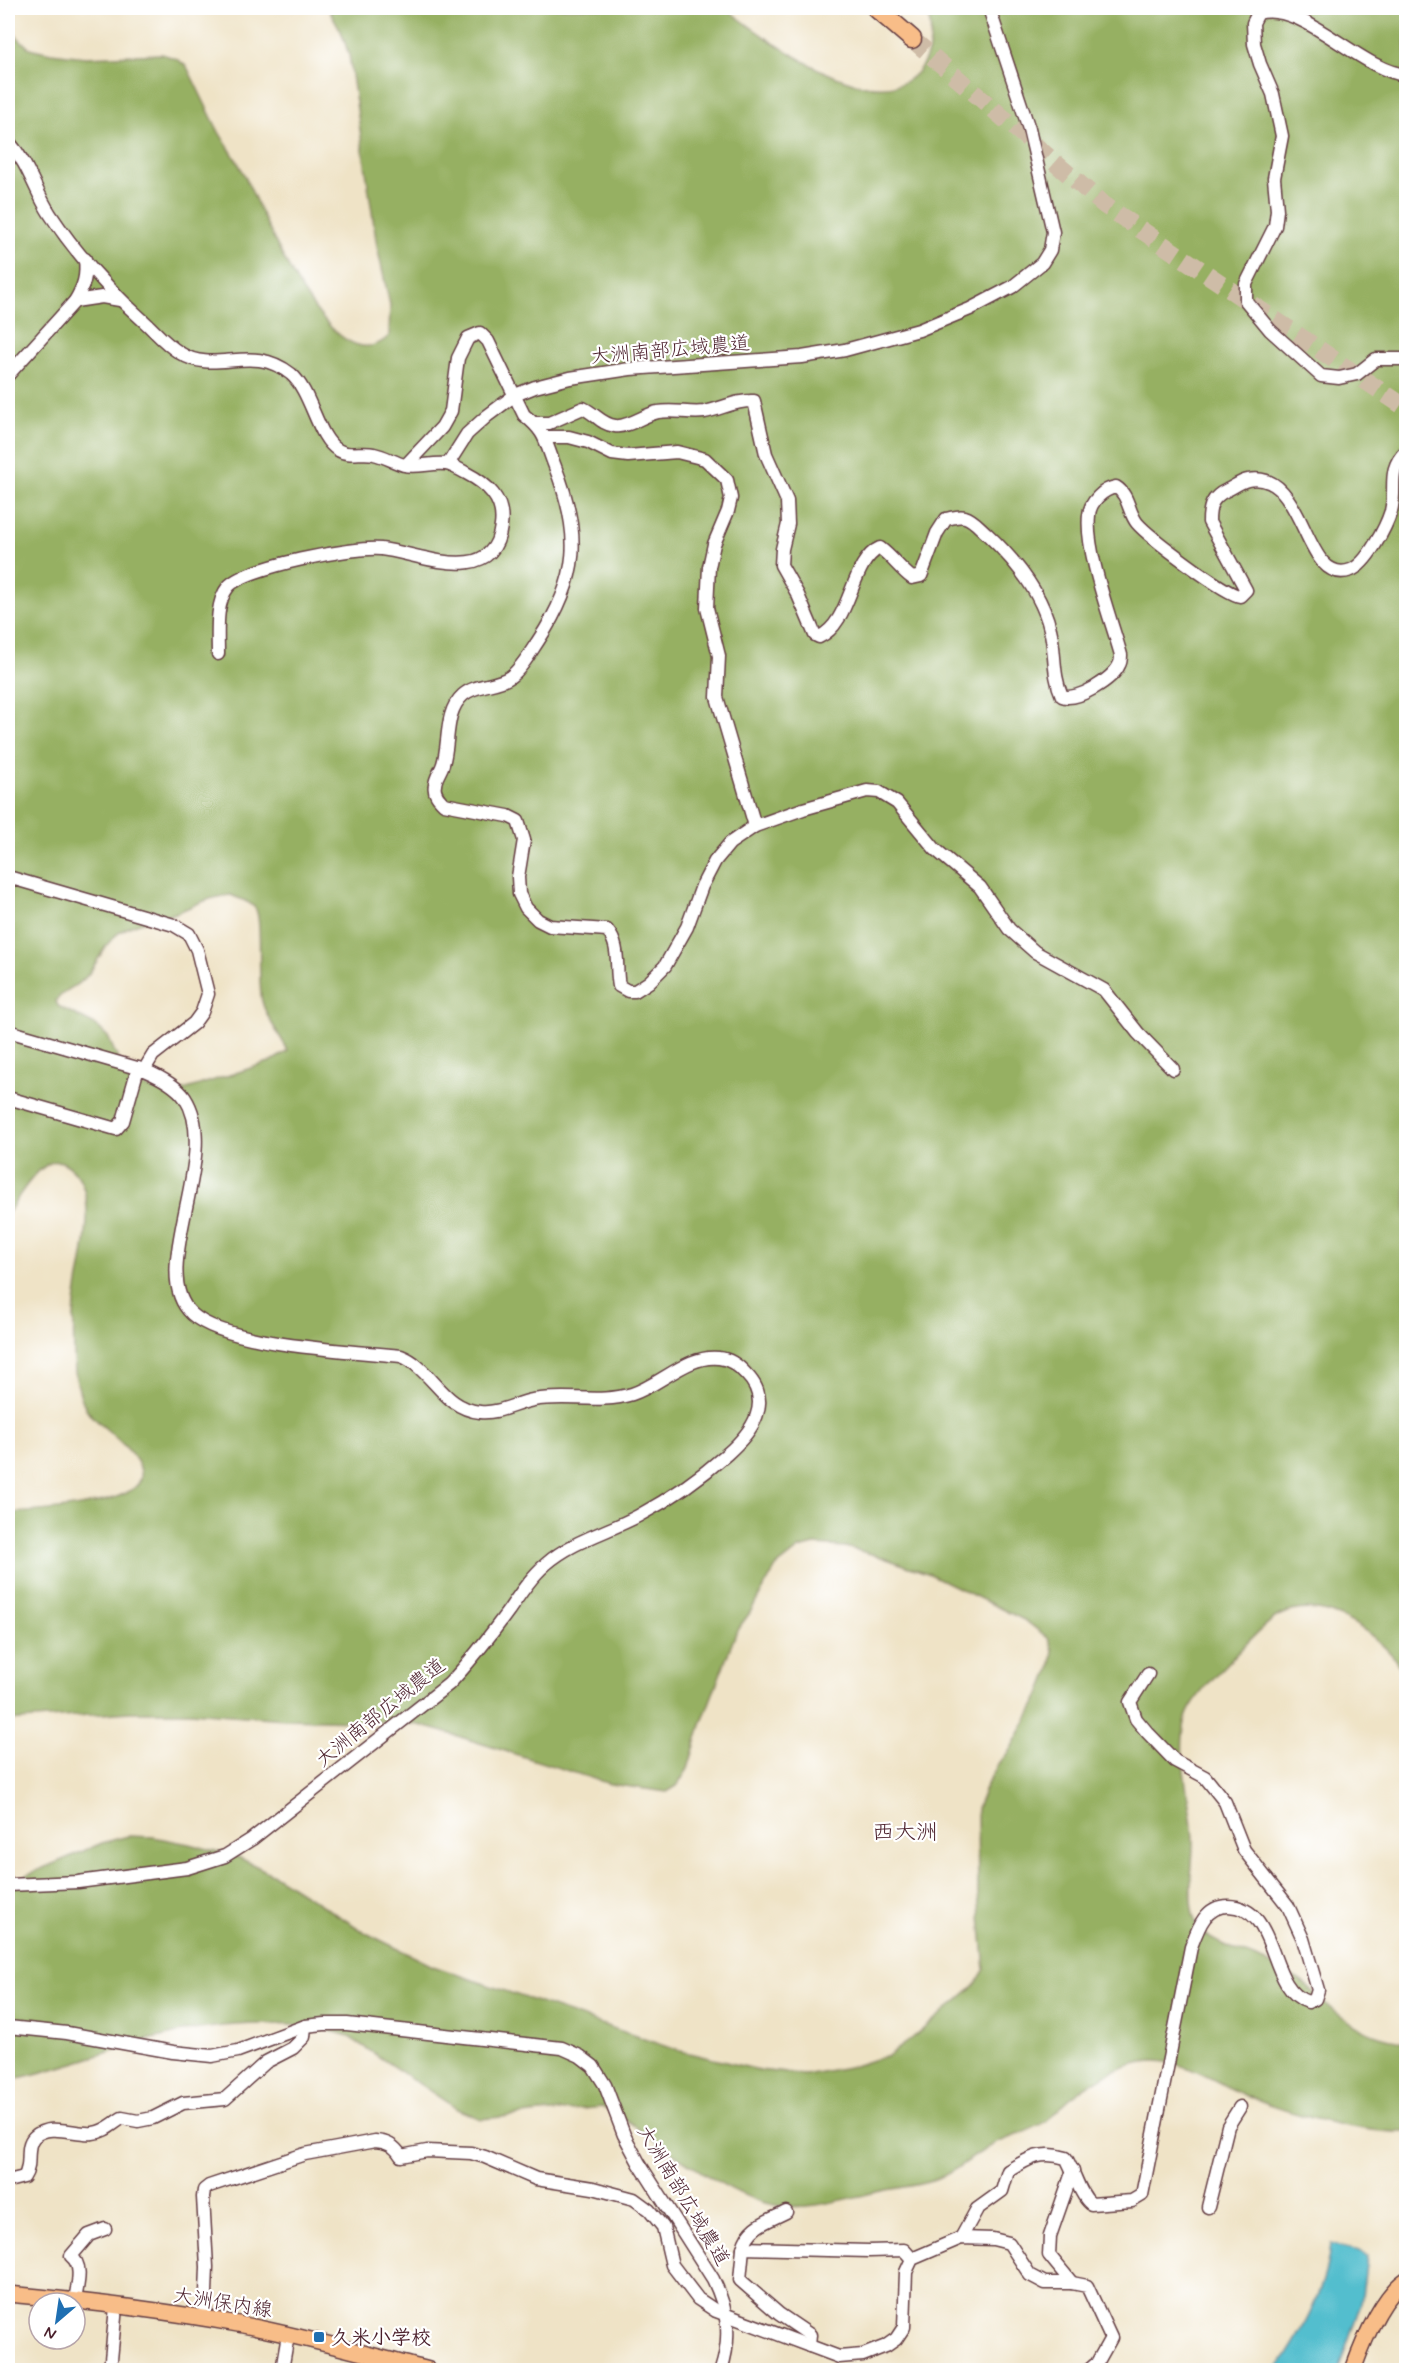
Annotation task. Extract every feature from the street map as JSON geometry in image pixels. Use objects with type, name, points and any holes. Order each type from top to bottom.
[{"type":"highway","points":[[876,8],[912,39]]},
{"type":"main road","points":[[1353,2370],[1362,2344],[1376,2316],[1407,2280]]},
{"type":"main road","name":"大洲保内線","points":[[8,2294],[27,2296]]},
{"type":"main road","name":"大洲保内線","points":[[87,2303],[205,2319],[288,2335],[405,2367],[429,2370]]},
{"type":"street","name":"大洲南部広域農道","points":[[448,464],[467,434],[515,395],[570,378],[630,369],[802,357],[845,350],[919,330],[970,309],[1012,287],[1042,263],[1050,250],[1053,232],[1029,129],[989,8]]},
{"type":"street","points":[[1407,75],[1393,74],[1375,66],[1319,30],[1290,15],[1269,10],[1258,13],[1253,23],[1254,44],[1273,94],[1282,136],[1274,178],[1277,210],[1275,226],[1246,284],[1246,301],[1270,330],[1321,376],[1339,378],[1357,374],[1376,359],[1407,359]]},
{"type":"street","points":[[8,141],[25,163],[50,214],[101,281],[178,352],[189,358],[206,362],[233,359],[263,360],[279,366],[294,377],[306,395],[329,442],[338,450],[346,454],[373,453],[406,465],[448,464],[487,485],[501,509],[501,526],[497,541],[488,555],[474,562],[454,563],[381,549],[359,549],[269,568],[237,579],[227,587],[221,599],[218,654]]},
{"type":"street","points":[[8,375],[75,301],[83,287],[86,275],[85,258]]},
{"type":"street","points":[[75,301],[102,297],[120,300]]},
{"type":"street","points":[[406,465],[441,427],[452,411],[458,358],[468,338],[480,333],[488,341],[524,415],[546,437],[566,494],[573,534],[572,561],[566,590],[556,614],[516,670],[509,677],[464,694],[452,711],[443,763],[434,786],[437,798],[444,804],[508,816],[518,821],[524,840],[518,877],[519,894],[526,908],[538,920],[550,926],[607,930],[617,947],[619,986],[628,991],[635,991],[649,982],[665,966],[687,927],[702,886],[715,861],[730,843],[755,826],[867,790],[879,792],[897,803],[935,849],[980,887],[1010,929],[1035,952],[1104,990],[1138,1033],[1173,1069]]},
{"type":"street","points":[[534,423],[549,423],[584,408],[592,412],[603,423],[618,427],[656,412],[676,410],[704,412],[741,400],[754,401],[766,454],[787,501],[788,524],[781,565],[798,595],[815,635],[819,637],[827,633],[843,610],[864,563],[874,551],[880,548],[891,556],[899,568],[912,579],[921,576],[937,533],[946,519],[963,516],[971,519],[1002,548],[1027,579],[1042,605],[1050,630],[1056,682],[1062,696],[1070,699],[1080,696],[1110,676],[1119,666],[1121,655],[1095,564],[1090,536],[1089,514],[1093,502],[1110,488],[1116,487],[1123,491],[1136,522],[1205,578],[1233,596],[1240,596],[1246,590],[1209,522],[1212,501],[1220,493],[1247,480],[1264,480],[1273,485],[1281,490],[1300,517],[1314,551],[1323,564],[1340,572],[1349,571],[1360,565],[1381,534],[1391,509],[1394,469],[1399,458],[1407,451]]},
{"type":"street","points":[[546,437],[570,437],[588,442],[612,454],[628,456],[677,452],[705,459],[727,480],[731,498],[728,512],[714,544],[709,567],[707,608],[719,656],[717,697],[755,826]]},
{"type":"street","points":[[8,877],[174,926],[189,934],[197,950],[208,994],[194,1023],[153,1055],[141,1069],[123,1121],[116,1128],[8,1098]]},
{"type":"street","name":"大洲南部広域農道","points":[[8,1031],[141,1069],[164,1079],[184,1097],[194,1119],[195,1142],[193,1168],[176,1270],[176,1288],[192,1314],[210,1325],[255,1340],[401,1356],[416,1364],[447,1398],[462,1407],[480,1412],[497,1411],[532,1400],[615,1399],[636,1393],[697,1360],[720,1358],[738,1366],[754,1382],[760,1401],[756,1419],[747,1435],[703,1476],[638,1515],[561,1553],[545,1565],[528,1584],[470,1663],[449,1684],[252,1839],[225,1856],[187,1868],[78,1882],[8,1885]]},
{"type":"street","points":[[961,2238],[977,2209],[1002,2191],[1008,2171],[1031,2157],[1052,2153],[1066,2158],[1083,2197],[1091,2204],[1132,2201],[1142,2195],[1191,1947],[1200,1923],[1208,1912],[1224,1906],[1241,1906],[1254,1917],[1268,1938],[1285,1983],[1298,1998],[1308,2002],[1316,1999],[1318,1990],[1304,1939],[1288,1906],[1244,1850],[1225,1802],[1205,1777],[1175,1761],[1136,1719],[1130,1702],[1148,1674]]},
{"type":"street","name":"大洲南部広域農道","points":[[8,2027],[67,2033],[172,2052],[212,2056],[238,2051],[305,2026],[346,2024],[533,2043],[562,2048],[580,2056],[592,2066],[605,2085],[624,2134],[639,2163],[713,2280],[727,2314],[728,2346],[721,2370]]},
{"type":"street","points":[[8,2181],[24,2176],[29,2170],[30,2143],[35,2136],[45,2131],[68,2130],[92,2134],[105,2130],[122,2118],[138,2121],[153,2118],[183,2103],[225,2099],[266,2062],[293,2048],[304,2037],[305,2026]]},
{"type":"street","points":[[1208,2207],[1228,2126],[1240,2107]]},
{"type":"street","points":[[205,2319],[207,2287],[204,2190],[218,2182],[305,2154],[375,2140],[385,2141],[395,2147],[401,2156],[427,2151],[471,2153],[536,2179],[593,2188],[634,2199],[649,2210],[663,2227],[672,2265],[698,2299],[716,2311],[839,2357],[852,2357],[886,2346],[896,2339],[904,2327],[906,2272],[912,2259],[961,2238],[993,2239],[1009,2243],[1030,2275],[1045,2283],[1072,2283],[1087,2286],[1111,2337],[1097,2363],[1089,2370]]},
{"type":"street","points":[[1072,2283],[1049,2255],[1050,2236],[1073,2170]]},
{"type":"street","points":[[786,2212],[746,2235],[741,2280],[779,2314],[810,2335],[809,2346]]},
{"type":"street","points":[[76,2291],[79,2270],[77,2260],[71,2256],[89,2235],[105,2229]]},
{"type":"street","points":[[743,2248],[904,2250],[912,2259]]},
{"type":"street","points":[[110,2370],[117,2307]]},
{"type":"street","points":[[282,2370],[288,2335]]},
{"type":"green space","points":[[328,8],[725,8],[768,39],[826,73],[856,84],[884,87],[908,80],[925,60],[931,34],[925,8],[1406,8],[1406,1683],[1392,1655],[1355,1624],[1326,1612],[1311,1609],[1295,1610],[1280,1615],[1267,1624],[1204,1690],[1186,1718],[1182,1749],[1193,1844],[1192,1911],[1199,1929],[1203,1934],[1219,1943],[1263,1961],[1299,1980],[1331,2009],[1351,2023],[1383,2037],[1406,2041],[1406,2132],[1367,2129],[1324,2121],[1281,2109],[1244,2095],[1178,2065],[1155,2061],[1144,2062],[1101,2077],[1069,2099],[1040,2125],[993,2145],[935,2180],[826,2203],[787,2206],[758,2201],[723,2185],[618,2115],[602,2107],[481,2119],[457,2109],[346,2035],[323,2029],[249,2024],[199,2029],[152,2039],[8,2080],[8,1883],[102,1843],[128,1836],[153,1837],[238,1857],[274,1875],[366,1933],[433,1966],[676,2050],[759,2070],[805,2075],[854,2066],[889,2055],[975,1985],[985,1969],[978,1894],[977,1808],[997,1766],[1010,1750],[1038,1699],[1050,1669],[1053,1651],[1049,1639],[1026,1621],[930,1574],[845,1547],[815,1545],[799,1549],[776,1567],[737,1630],[701,1725],[688,1769],[677,1786],[667,1792],[610,1784],[451,1734],[419,1725],[393,1722],[285,1719],[190,1712],[130,1712],[8,1721],[8,1513],[77,1506],[115,1498],[129,1492],[138,1484],[141,1475],[139,1465],[132,1454],[87,1410],[75,1372],[75,1300],[87,1222],[87,1203],[76,1173],[64,1163],[56,1161],[48,1164],[32,1179],[8,1214],[8,28],[29,48],[51,53],[85,57],[162,54],[177,59],[187,67],[301,288],[322,318],[345,339],[367,346],[389,336],[390,305],[377,246],[349,55],[341,31]],"holes":[[[231,895],[255,908],[259,924],[262,1001],[288,1051],[272,1061],[181,1091],[155,1090],[128,1081],[108,1037],[97,1026],[58,1006],[56,1001],[85,978],[106,946],[128,927],[170,915],[209,899]]]},
{"type":"water","points":[[1330,2244],[1359,2251],[1367,2257],[1361,2303],[1338,2370],[1277,2370],[1295,2342],[1318,2294],[1328,2261]]},
{"type":"tunnel","points":[[912,39],[1104,205],[1406,408]]},
{"type":"place","name":"久米小学校","points":[[319,2337]]},
{"type":"district","name":"西大洲","points":[[905,1831]]}]
